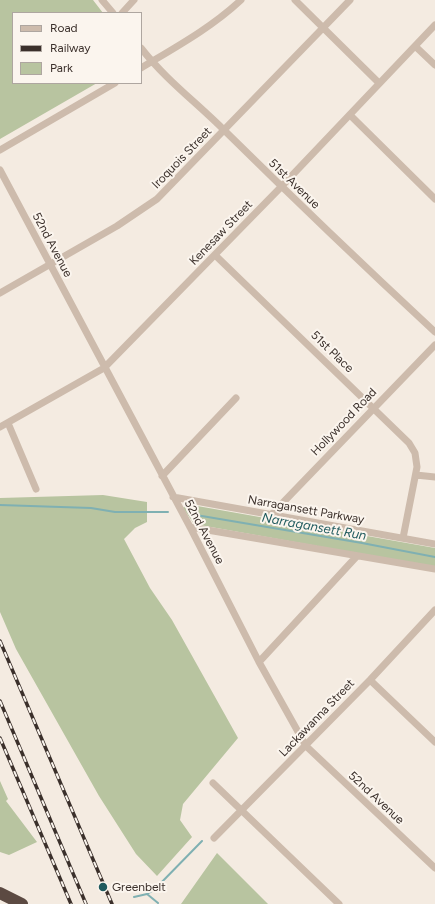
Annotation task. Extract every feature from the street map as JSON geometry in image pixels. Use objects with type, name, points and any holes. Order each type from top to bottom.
[{"type":"highway","points":[[0,893],[22,904]]},
{"type":"street","points":[[102,0],[112,12]]},
{"type":"street","points":[[123,12],[134,0]]},
{"type":"street","points":[[142,67],[169,53],[217,21],[241,0]]},
{"type":"street","points":[[295,0],[379,83]]},
{"type":"street","name":"Iroquois Street","points":[[0,293],[118,226],[147,207],[167,189],[350,0]]},
{"type":"street","name":"Kenesaw Street","points":[[0,427],[104,368],[281,187],[435,25]]},
{"type":"street","points":[[415,46],[435,65]]},
{"type":"street","name":"51st Avenue","points":[[142,49],[152,62],[224,130],[281,187],[435,332]]},
{"type":"street","points":[[0,150],[113,84]]},
{"type":"street","points":[[350,115],[435,198]]},
{"type":"street","name":"52nd Avenue","points":[[0,170],[104,368],[190,527],[259,662],[306,746],[435,868]]},
{"type":"street","name":"51st Place","points":[[215,255],[374,407],[405,438],[415,453],[416,475],[403,538]]},
{"type":"street","name":"Hollywood Road","points":[[271,514],[435,345]]},
{"type":"street","points":[[162,476],[236,398]]},
{"type":"street","points":[[8,423],[36,489]]},
{"type":"street","points":[[416,475],[435,477]]},
{"type":"street","name":"Narragansett Parkway","points":[[173,497],[435,544]]},
{"type":"street","points":[[190,527],[435,569]]},
{"type":"street","points":[[259,662],[357,556]]},
{"type":"street","name":"Lackawanna Street","points":[[214,838],[306,746],[434,613]]},
{"type":"street","points":[[370,680],[435,742]]},
{"type":"street","points":[[213,783],[339,904]]},
{"type":"green space","points":[[0,0],[93,0],[102,12],[12,12],[12,84],[95,84],[0,139]]},
{"type":"green space","points":[[103,495],[147,502],[147,522],[135,528],[124,539],[150,588],[172,620],[238,738],[183,804],[180,820],[192,837],[157,876],[136,854],[99,796],[16,649],[0,612],[0,498]]},
{"type":"green space","points":[[186,504],[435,548],[435,567],[194,524],[183,508]]},
{"type":"green space","points":[[0,781],[8,799],[6,801],[37,842],[9,855],[0,852]]},
{"type":"green space","points":[[217,853],[268,904],[181,904]]},
{"type":"waterway","name":"Narragansett Run","points":[[0,505],[91,508],[115,512],[168,512]]},
{"type":"waterway","name":"Narragansett Run","points":[[190,514],[435,557]]},
{"type":"waterway","points":[[147,894],[154,890],[202,841]]},
{"type":"waterway","points":[[134,897],[147,894],[158,903]]},
{"type":"railway","points":[[0,641],[112,904]]},
{"type":"railway","points":[[0,701],[86,904]]},
{"type":"railway","points":[[0,738],[71,904]]},
{"type":"place","name":"Greenbelt","points":[[103,887]]}]
